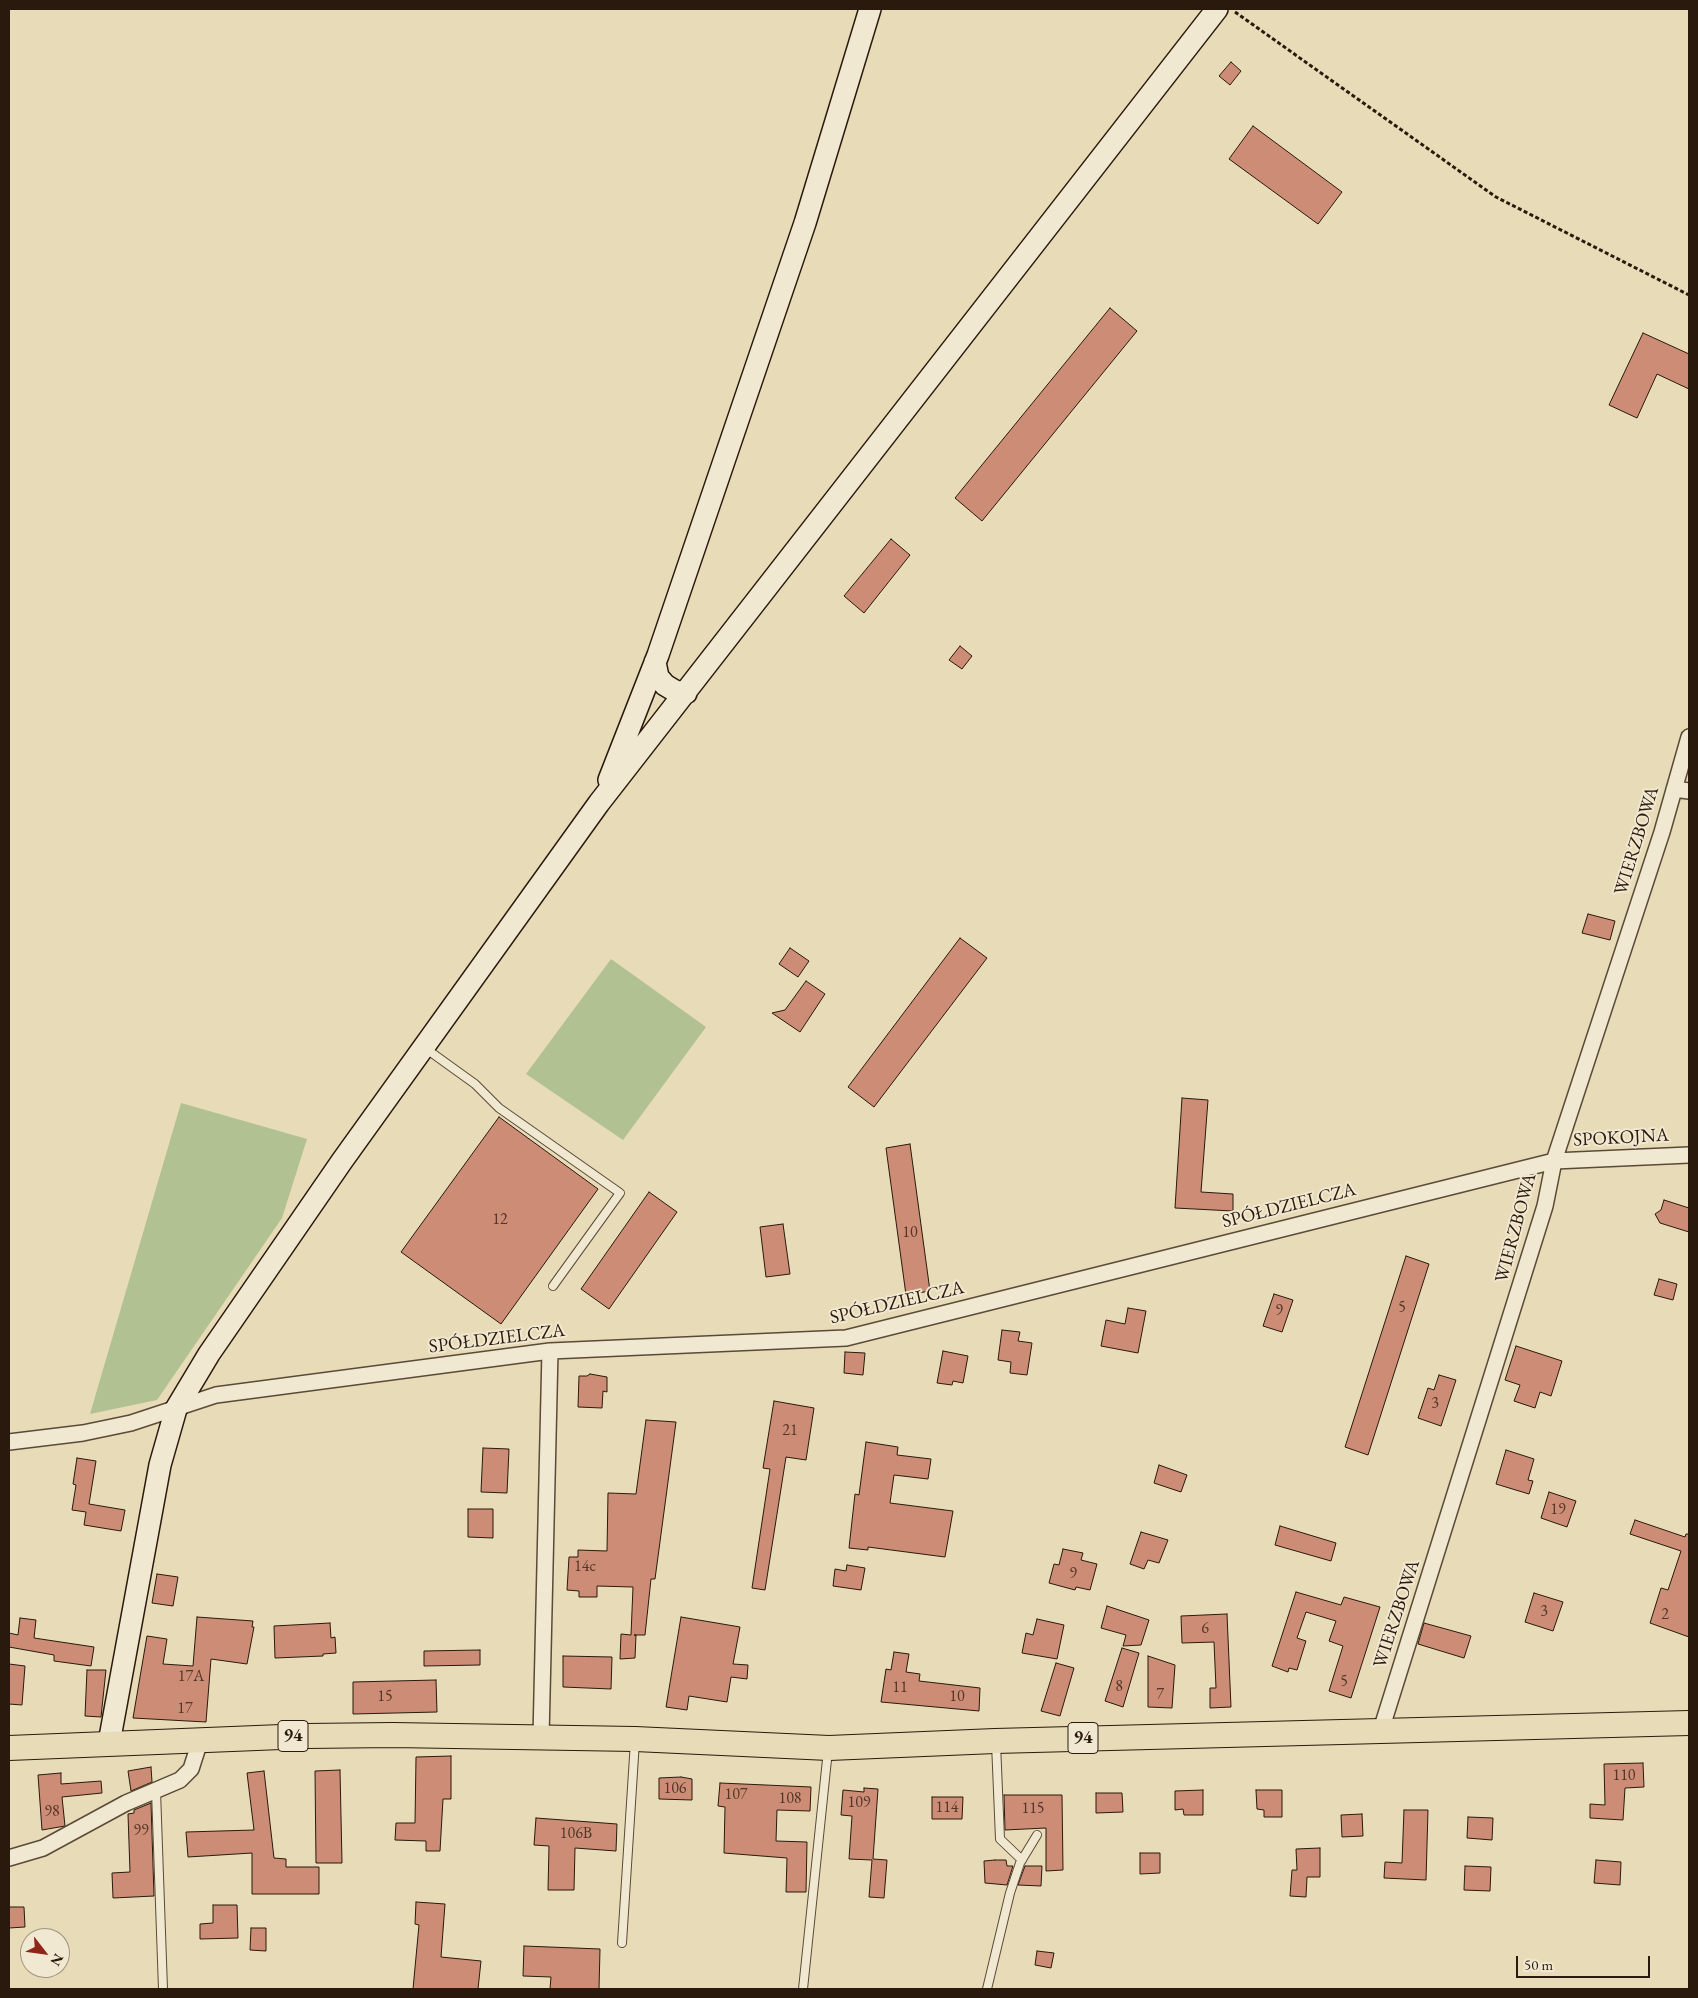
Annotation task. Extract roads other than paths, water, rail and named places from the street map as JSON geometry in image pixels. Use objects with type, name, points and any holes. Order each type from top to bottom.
[{"type":"main road","points":[[599,803],[655,662],[804,223],[870,9]]},
{"type":"main road","points":[[109,1743],[160,1465],[176,1409],[214,1347],[423,1047],[599,803],[1217,9]]},
{"type":"main road","points":[[655,662],[658,677],[665,685],[675,691],[686,692]]},
{"type":"main road","name":"94","points":[[9,1748],[306,1736],[393,1735],[635,1739],[828,1748],[995,1741],[1381,1730],[1689,1724]]},
{"type":"street","name":"WIERZBOWA","points":[[1381,1730],[1546,1206],[1554,1161],[1682,790],[1689,737]]},
{"type":"street","name":"SPOKOJNA","points":[[1554,1161],[1689,1154]]},
{"type":"street","name":"SPÓŁDZIELCZA","points":[[9,1442],[131,1423],[216,1395],[550,1351],[846,1338],[1554,1161]]},
{"type":"street","points":[[541,1737],[550,1351]]},
{"type":"street","points":[[9,1858],[43,1848],[126,1803],[156,1791],[186,1775],[194,1762],[200,1741]]},
{"type":"lane","points":[[423,1047],[475,1084],[499,1108],[620,1193],[553,1286]]},
{"type":"lane","points":[[622,1943],[635,1739]]},
{"type":"lane","points":[[995,1741],[1000,1839],[1022,1860]]},
{"type":"lane","points":[[803,1989],[828,1748]]},
{"type":"lane","points":[[156,1791],[163,1989]]},
{"type":"lane","points":[[987,1989],[998,1939],[1022,1860],[1037,1834]]}]
